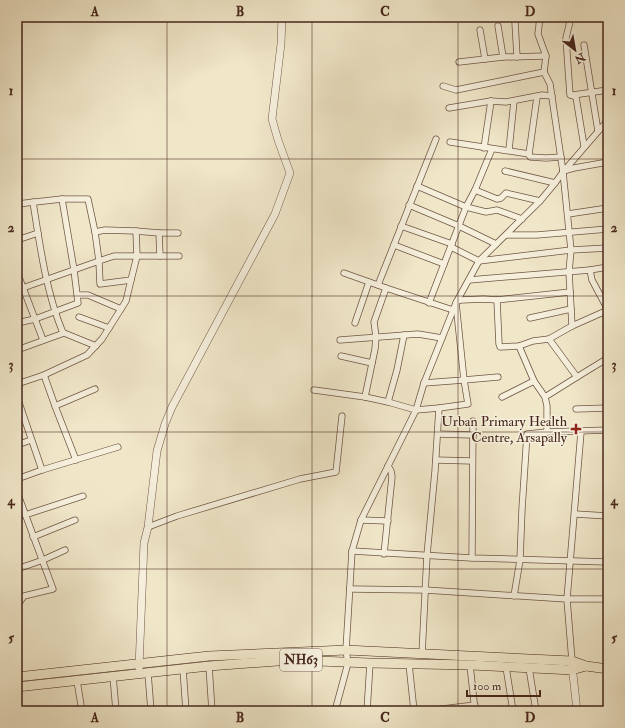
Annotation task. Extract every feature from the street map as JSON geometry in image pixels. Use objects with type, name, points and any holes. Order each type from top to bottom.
[{"type":"highway","name":"NH63","points":[[17,677],[209,656],[346,650],[422,654],[586,666],[608,669]]},
{"type":"highway","name":"NH63","points":[[17,687],[209,666],[291,660],[529,668],[572,665]]},
{"type":"street","points":[[138,674],[140,663],[144,543],[148,527],[157,452],[165,424],[176,400],[275,214],[290,173],[272,119],[281,44],[282,17]]},
{"type":"street","points":[[540,17],[538,34],[546,56],[544,72],[550,84],[568,214],[571,250],[569,272],[572,326]]},
{"type":"street","points":[[570,95],[566,38],[572,17]]},
{"type":"street","points":[[515,22],[517,57]]},
{"type":"street","points":[[498,26],[503,57]]},
{"type":"street","points":[[480,30],[485,59]]},
{"type":"street","points":[[608,33],[608,49]]},
{"type":"street","points":[[584,45],[598,131]]},
{"type":"street","points":[[459,62],[503,57],[546,56]]},
{"type":"street","points":[[443,86],[456,90],[544,72]]},
{"type":"street","points":[[570,95],[608,90]]},
{"type":"street","points":[[449,108],[491,101],[498,103],[514,101],[542,95],[552,96]]},
{"type":"street","points":[[570,95],[576,97],[584,146]]},
{"type":"street","points":[[537,97],[530,158],[561,157]]},
{"type":"street","points":[[484,148],[491,101]]},
{"type":"street","points":[[509,150],[514,101]]},
{"type":"street","points":[[335,711],[348,663],[346,650],[352,551],[361,520],[416,410],[424,383],[453,310],[479,261],[540,201],[562,172],[608,120]]},
{"type":"street","points":[[378,285],[436,140]]},
{"type":"street","points":[[450,142],[530,154]]},
{"type":"street","points":[[429,303],[466,207],[475,190],[492,148]]},
{"type":"street","points":[[562,172],[574,168],[608,162]]},
{"type":"street","points":[[505,171],[555,183]]},
{"type":"street","points":[[417,186],[466,207],[486,212],[497,210],[522,219]]},
{"type":"street","points":[[475,190],[497,199],[501,198],[506,192],[540,201]]},
{"type":"street","points":[[17,323],[35,319],[78,303],[78,295],[62,199]]},
{"type":"street","points":[[17,204],[62,199],[88,199],[95,232],[100,284],[131,280]]},
{"type":"street","points":[[33,202],[54,312],[63,333]]},
{"type":"street","points":[[409,206],[459,226],[496,244]]},
{"type":"street","points":[[568,214],[608,208]]},
{"type":"street","points":[[401,226],[451,245],[479,261],[571,250],[608,248]]},
{"type":"street","points":[[507,235],[537,235],[608,229]]},
{"type":"street","points":[[95,232],[105,230],[178,233]]},
{"type":"street","points":[[17,384],[44,375],[87,355],[96,346],[126,301],[137,256],[136,232]]},
{"type":"street","points":[[159,233],[160,256]]},
{"type":"street","points":[[17,240],[38,234]]},
{"type":"street","points":[[394,245],[444,264]]},
{"type":"street","points":[[17,290],[114,256],[179,256]]},
{"type":"street","points":[[469,280],[569,272],[608,267]]},
{"type":"street","points":[[497,300],[499,344],[502,347],[519,346],[533,340],[549,338],[608,310],[592,280],[590,270]]},
{"type":"street","points":[[17,272],[43,340]]},
{"type":"street","points":[[344,273],[453,310]]},
{"type":"street","points":[[355,323],[369,282]]},
{"type":"street","points":[[365,397],[376,337],[374,322],[386,288]]},
{"type":"street","points":[[457,302],[484,299],[497,300],[570,292]]},
{"type":"street","points":[[78,295],[88,295],[121,309]]},
{"type":"street","points":[[314,390],[365,397],[416,410],[468,404],[464,380],[457,302]]},
{"type":"street","points":[[530,318],[571,308]]},
{"type":"street","points":[[79,317],[109,328]]},
{"type":"street","points":[[17,350],[63,333],[96,346]]},
{"type":"street","points":[[388,402],[397,370],[404,334]]},
{"type":"street","points":[[340,340],[404,334],[418,334],[442,338]]},
{"type":"street","points":[[549,338],[577,377]]},
{"type":"street","points":[[519,346],[534,382],[545,397],[547,406],[547,432]]},
{"type":"street","points":[[341,356],[372,362]]},
{"type":"street","points":[[545,397],[608,358]]},
{"type":"street","points":[[44,375],[76,460]]},
{"type":"street","points":[[424,383],[498,377]]},
{"type":"street","points":[[502,397],[534,382]]},
{"type":"street","points":[[55,406],[95,389]]},
{"type":"street","points":[[17,397],[42,470]]},
{"type":"street","points":[[422,654],[427,555],[436,460],[439,408]]},
{"type":"street","points":[[576,409],[608,408]]},
{"type":"street","points":[[148,527],[177,516],[293,481],[336,472],[342,416]]},
{"type":"street","points":[[472,558],[473,421]]},
{"type":"street","points":[[514,596],[520,560],[527,434],[608,430]]},
{"type":"street","points":[[578,711],[572,665],[567,599],[581,432]]},
{"type":"street","points":[[438,434],[473,435]]},
{"type":"street","points":[[17,445],[31,440]]},
{"type":"street","points":[[17,479],[118,447]]},
{"type":"street","points":[[436,460],[472,461]]},
{"type":"street","points":[[384,554],[392,474],[388,466]]},
{"type":"street","points":[[17,492],[53,589],[24,596],[19,603],[17,603]]},
{"type":"street","points":[[25,515],[83,496]]},
{"type":"street","points":[[575,514],[608,516]]},
{"type":"street","points":[[33,537],[75,520]]},
{"type":"street","points":[[361,520],[388,521]]},
{"type":"street","points":[[17,569],[43,560],[65,550]]},
{"type":"street","points":[[352,551],[472,558],[608,562]]},
{"type":"street","points":[[350,589],[425,590],[567,599],[608,599]]},
{"type":"street","points":[[367,711],[370,663]]},
{"type":"street","points":[[409,664],[414,711]]},
{"type":"street","points":[[470,665],[476,711]]},
{"type":"street","points":[[209,666],[212,711]]},
{"type":"street","points":[[506,667],[513,711]]},
{"type":"street","points":[[529,668],[536,711]]},
{"type":"street","points":[[183,669],[186,711]]},
{"type":"street","points":[[148,673],[151,711]]},
{"type":"street","points":[[113,676],[116,711]]},
{"type":"street","points":[[77,681],[82,711]]},
{"type":"street","points":[[425,711],[475,704]]},
{"type":"place","name":"Urban Primary Health Centre, Arsapally","points":[[576,429]]}]
